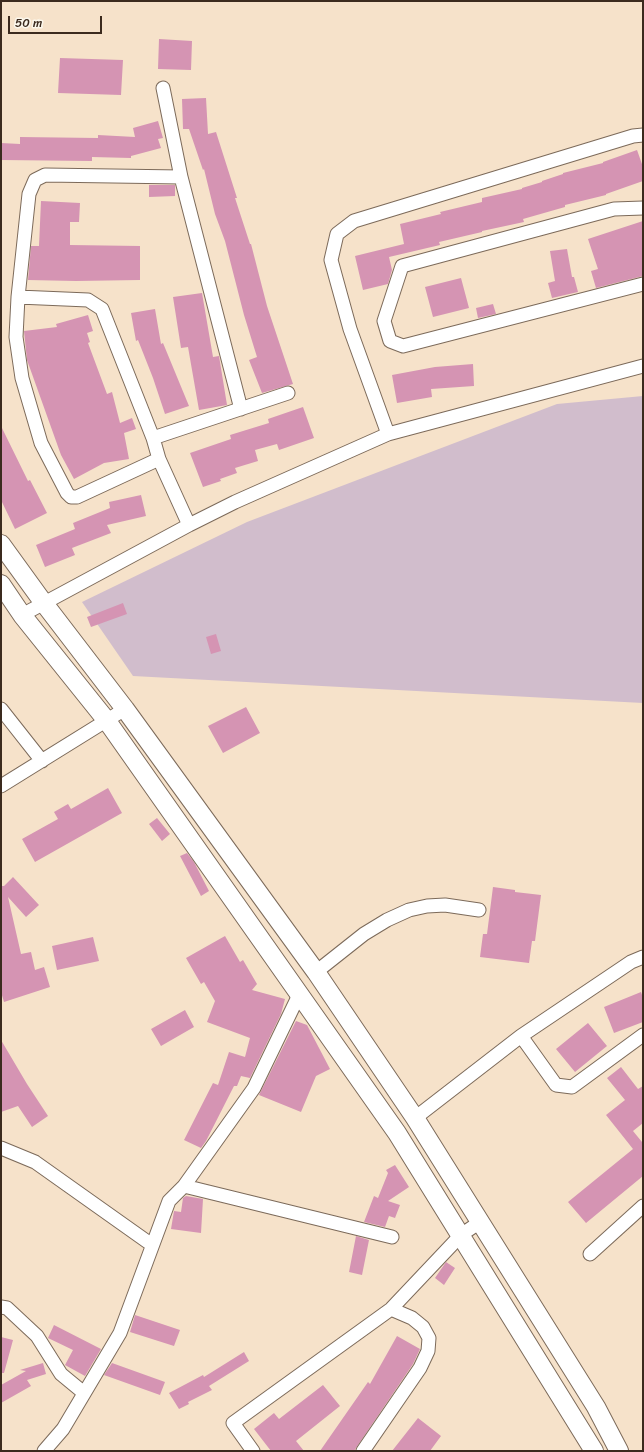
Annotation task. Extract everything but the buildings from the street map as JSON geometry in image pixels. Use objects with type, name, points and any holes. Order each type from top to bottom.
[{"type":"street","points":[[163,88],[181,176],[241,409]]},
{"type":"street","points":[[388,434],[350,330],[331,260],[337,234],[354,221],[633,136],[643,135]]},
{"type":"street","points":[[159,459],[77,497],[71,497],[67,493],[41,443],[22,378],[16,337],[18,297],[29,194],[35,180],[45,175],[181,176]]},
{"type":"street","points":[[643,208],[614,209],[402,266],[384,321],[390,341],[402,346],[643,284]]},
{"type":"street","points":[[18,297],[88,300],[102,310],[153,438],[159,459],[189,525]]},
{"type":"street","points":[[22,615],[43,602],[189,525],[242,499],[388,434],[643,366]]},
{"type":"street","points":[[153,438],[288,393]]},
{"type":"street","points":[[1,544],[43,602],[125,709],[316,972],[415,1118],[596,1406],[619,1451]]},
{"type":"street","points":[[1,584],[22,615],[108,721],[397,1133],[461,1234],[594,1451]]},
{"type":"street","points":[[1,709],[42,761]]},
{"type":"street","points":[[1,786],[108,721],[125,709]]},
{"type":"street","points":[[316,972],[364,934],[387,920],[409,910],[427,906],[445,905],[479,910]]},
{"type":"street","points":[[397,1133],[521,1036],[631,962],[643,958]]},
{"type":"street","points":[[44,1451],[63,1429],[120,1333],[168,1201],[184,1186],[254,1088],[299,995]]},
{"type":"street","points":[[521,1036],[556,1085],[572,1087],[643,1035]]},
{"type":"street","points":[[1,1148],[35,1162],[152,1245]]},
{"type":"street","points":[[184,1186],[392,1237]]},
{"type":"street","points":[[590,1254],[643,1206]]},
{"type":"street","points":[[253,1451],[233,1422],[391,1309],[461,1234],[480,1222]]},
{"type":"street","points":[[1,1307],[7,1308],[37,1336],[61,1374],[84,1393]]},
{"type":"street","points":[[363,1451],[420,1368],[428,1351],[428,1338],[423,1327],[412,1318],[391,1309]]},
{"type":"shaded area","points":[[643,396],[643,703],[133,676],[82,602],[247,522],[557,404]]}]
